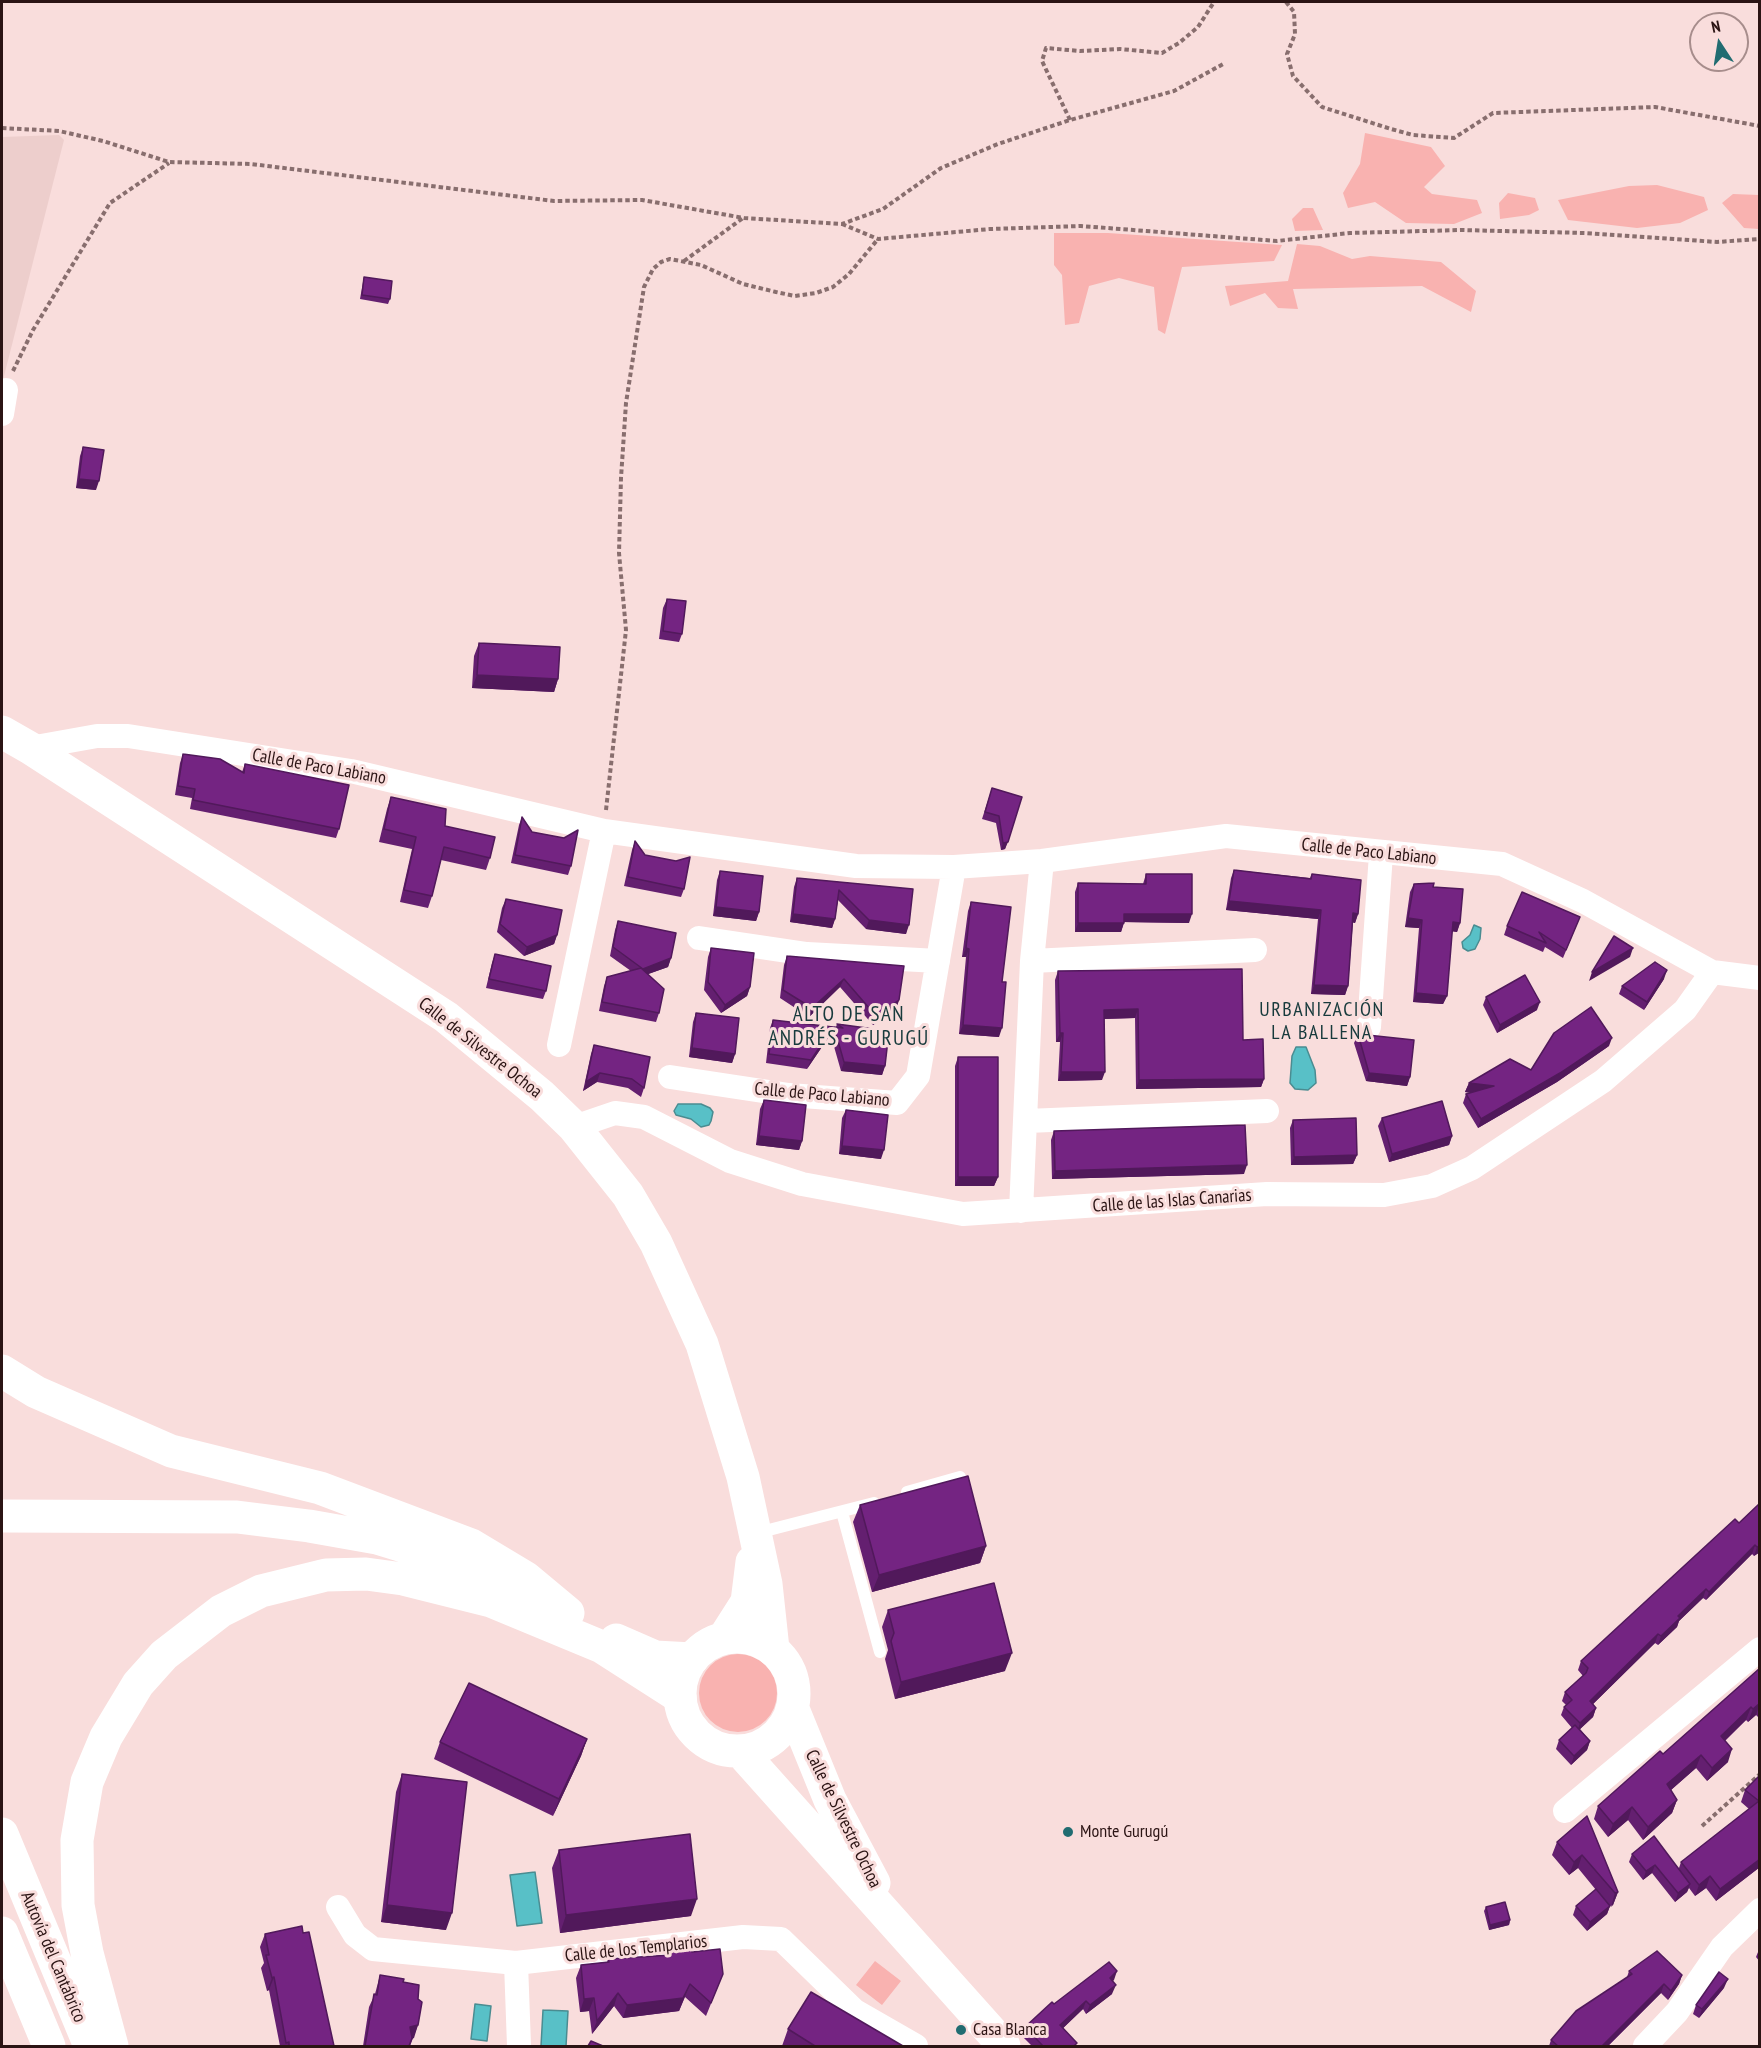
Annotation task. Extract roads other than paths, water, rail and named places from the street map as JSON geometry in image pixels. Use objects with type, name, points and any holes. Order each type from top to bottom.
[{"type":"highway","name":"Calle de Silvestre Ochoa","points":[[2,732],[446,1017],[542,1096],[574,1127],[628,1195],[656,1243],[702,1344],[727,1422],[756,1534],[766,1584],[773,1649]]},
{"type":"highway","points":[[2,1371],[36,1392],[171,1451],[320,1488],[471,1545],[526,1578],[568,1613]]},
{"type":"highway","points":[[2,1516],[237,1517],[377,1538],[426,1553],[501,1582],[568,1613],[630,1648],[656,1657],[692,1659]]},
{"type":"highway","points":[[724,1638],[747,1602],[756,1534]]},
{"type":"highway","points":[[112,2046],[82,1934],[78,1905],[76,1868],[82,1805],[96,1758],[117,1716],[138,1684],[164,1654],[238,1600],[261,1591],[326,1575],[366,1574],[403,1579],[490,1601],[602,1647]]},
{"type":"highway","points":[[479,1575],[602,1647],[680,1697]]},
{"type":"highway","points":[[741,1637],[758,1641],[773,1649],[785,1661],[792,1676],[795,1693],[793,1709],[786,1726],[774,1739],[758,1748],[741,1752],[723,1750],[706,1743],[692,1730],[683,1715],[680,1697],[685,1671],[692,1659],[706,1646],[724,1638],[741,1637]]},
{"type":"highway","name":"Calle de Silvestre Ochoa","points":[[793,1709],[830,1800],[898,1927]]},
{"type":"highway","name":"Calle de Silvestre Ochoa","points":[[741,1752],[1004,2046]]},
{"type":"highway","name":"Autovía del Cantábrico","points":[[2,1834],[90,2046]]},
{"type":"highway","points":[[2,1933],[49,2046]]},
{"type":"street","name":"Calle de Paco Labiano","points":[[30,748],[97,736],[128,736],[351,771],[604,831],[856,866],[954,867],[1042,861],[1226,836],[1382,854],[1502,864],[1583,901],[1712,972],[1760,978]]},
{"type":"street","points":[[558,1045],[604,831]]},
{"type":"street","points":[[1369,1027],[1382,854]]},
{"type":"street","points":[[1021,1211],[1027,1121],[1032,961],[1042,861]]},
{"type":"street","name":"Calle de Paco Labiano","points":[[670,1077],[789,1095],[897,1103],[918,1076],[954,867]]},
{"type":"street","points":[[699,938],[807,954],[938,961]]},
{"type":"street","points":[[1032,961],[1255,950]]},
{"type":"street","name":"Calle de las Islas Canarias","points":[[574,1127],[615,1113],[644,1117],[729,1161],[802,1184],[963,1214],[1267,1194],[1384,1195],[1432,1186],[1472,1168],[1603,1081],[1685,1010],[1712,972]]},
{"type":"street","points":[[1027,1121],[1267,1111]]},
{"type":"street","points":[[1565,1811],[1760,1649]]},
{"type":"street","name":"Calle de los Templarios","points":[[338,1907],[354,1935],[373,1949],[516,1963],[743,1937],[781,1939],[855,2011],[916,2046]]},
{"type":"street","points":[[1645,2046],[1677,2012],[1722,1947],[1760,1910]]},
{"type":"street","points":[[516,1963],[519,2046]]},
{"type":"lane","points":[[756,1534],[842,1512],[960,1477]]},
{"type":"lane","points":[[842,1512],[880,1652]]},
{"type":"water","points":[[1474,925],[1481,928],[1480,939],[1475,949],[1468,951],[1463,948],[1462,942],[1470,935]]},
{"type":"water","points":[[1296,1047],[1306,1047],[1315,1070],[1316,1083],[1308,1090],[1295,1089],[1290,1083],[1292,1056]]},
{"type":"water","points":[[678,1104],[701,1104],[710,1108],[713,1112],[709,1125],[701,1127],[691,1119],[676,1115],[674,1111]]},
{"type":"water","points":[[535,1872],[542,1923],[517,1926],[510,1875]]},
{"type":"water","points":[[475,2004],[491,2006],[487,2041],[471,2039]]},
{"type":"water","points":[[543,2010],[568,2011],[566,2046],[541,2046]]},
{"type":"place","name":"Monte Gurugú","points":[[1068,1832]]},
{"type":"place","name":"Casa Blanca","points":[[961,2030]]},
{"type":"district","name":"URBANIZACIÓN LA BALLENA","points":[[1322,1022]]},
{"type":"district","name":"ALTO DE SAN ANDRÉS - GURUGÚ","points":[[849,1027]]}]
